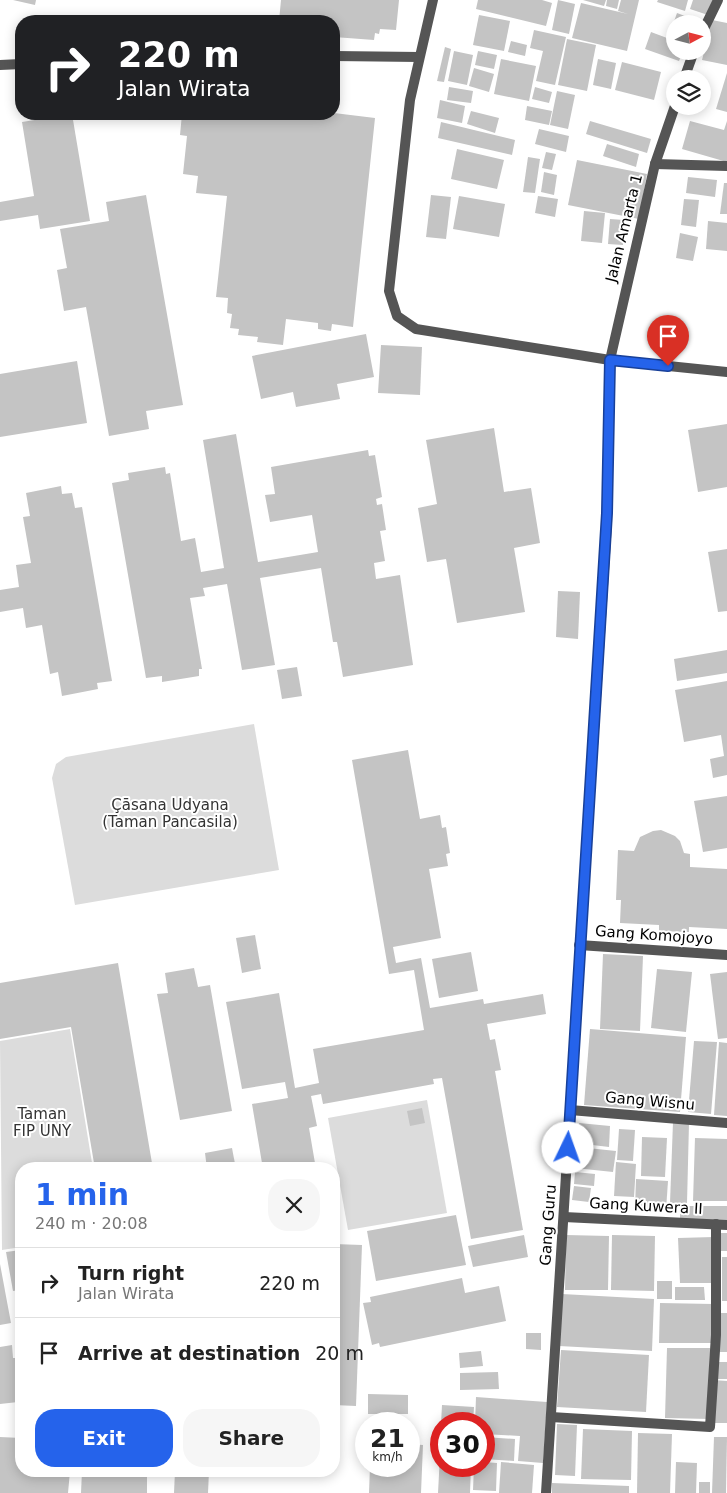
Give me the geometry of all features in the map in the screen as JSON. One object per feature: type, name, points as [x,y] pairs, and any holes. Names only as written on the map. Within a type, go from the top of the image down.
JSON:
[{"type":"street","points":[[432,0],[410,100],[389,291],[397,316],[416,329],[610,360],[727,372]]},
{"type":"street","points":[[711,15],[718,0]]},
{"type":"street","points":[[340,56],[419,57]]},
{"type":"street","points":[[0,65],[15,64]]},
{"type":"street","name":"Jalan Amarta 1","points":[[610,360],[613,338],[655,164],[672,115]]},
{"type":"street","points":[[655,164],[727,166]]},
{"type":"street","name":"Gang Guru","points":[[546,1493],[608,503],[610,360]]},
{"type":"street","name":"Gang Komojoyo","points":[[579,945],[727,956]]},
{"type":"street","name":"Gang Wisnu","points":[[570,1110],[727,1123]]},
{"type":"street","name":"Gang Kuwera II","points":[[564,1217],[727,1225]]},
{"type":"street","points":[[551,1417],[710,1427],[716,1310],[716,1224]]},
{"type":"street","points":[[716,1310],[727,1311]]},
{"type":"green space","name":"Çāsana Udyana (Taman Pancasila)","points":[[254,724],[279,870],[75,905],[52,778],[56,764],[66,757]]},
{"type":"green space","name":"Taman FIP UNY","points":[[70,1029],[92,1162],[15,1162],[15,1248],[2,1250],[0,1041]]},
{"type":"green space","points":[[427,1100],[447,1213],[348,1230],[340,1185],[340,1162],[336,1162],[328,1118]]},
{"type":"building","points":[[13,0],[36,0],[35,5]]},
{"type":"building","points":[[281,0],[399,0],[396,30],[380,29],[379,34],[375,33],[374,40],[340,37],[340,15],[280,15]]},
{"type":"building","points":[[478,0],[542,0],[552,3],[546,26],[476,9]]},
{"type":"building","points":[[558,0],[575,4],[569,34],[552,30]]},
{"type":"building","points":[[583,0],[606,0],[604,6]]},
{"type":"building","points":[[607,0],[619,0],[617,9],[606,6]]},
{"type":"building","points":[[621,0],[639,0],[627,51],[572,38],[581,3],[628,14],[618,11]]},
{"type":"building","points":[[658,0],[688,0],[685,11],[657,2]]},
{"type":"building","points":[[693,0],[713,0],[708,15],[690,9]]},
{"type":"building","points":[[479,15],[510,21],[504,51],[473,45]]},
{"type":"building","points":[[712,20],[727,23],[727,65],[702,60],[711,60]]},
{"type":"building","points":[[534,30],[566,37],[555,85],[536,81],[543,51],[530,48]]},
{"type":"building","points":[[651,32],[666,38],[666,56],[645,49]]},
{"type":"building","points":[[567,39],[596,45],[587,91],[558,85]]},
{"type":"building","points":[[511,41],[527,45],[525,56],[508,52]]},
{"type":"building","points":[[445,47],[451,49],[444,82],[437,81]]},
{"type":"building","points":[[454,51],[473,55],[467,85],[448,81]]},
{"type":"building","points":[[478,51],[497,55],[494,69],[475,65]]},
{"type":"building","points":[[501,59],[536,66],[529,101],[494,94]]},
{"type":"building","points":[[598,59],[616,63],[611,89],[593,85]]},
{"type":"building","points":[[622,62],[661,72],[654,100],[615,90]]},
{"type":"building","points":[[474,68],[494,74],[489,92],[469,86]]},
{"type":"building","points":[[727,73],[727,112],[716,109]]},
{"type":"building","points":[[449,87],[473,91],[471,103],[447,100]]},
{"type":"building","points":[[535,87],[552,92],[549,103],[532,99]]},
{"type":"building","points":[[557,91],[575,95],[568,129],[550,125]]},
{"type":"building","points":[[440,100],[465,106],[462,123],[437,118]]},
{"type":"building","points":[[527,106],[552,111],[549,125],[525,120]]},
{"type":"building","points":[[471,111],[499,118],[495,133],[467,124]]},
{"type":"building","points":[[340,114],[375,118],[353,327],[332,324],[331,331],[318,329],[318,323],[286,319],[283,345],[257,342],[258,337],[238,335],[239,329],[230,328],[232,314],[227,313],[228,298],[216,297],[227,196],[196,193],[198,176],[183,174],[187,136],[180,135],[181,120],[340,120]]},
{"type":"building","points":[[34,120],[73,120],[90,221],[40,229],[38,215],[0,221],[0,202],[34,196],[22,122]]},
{"type":"building","points":[[590,121],[651,139],[647,153],[586,134]]},
{"type":"building","points":[[690,121],[724,130],[727,121],[727,162],[682,149]]},
{"type":"building","points":[[441,122],[515,140],[512,155],[438,138]]},
{"type":"building","points":[[539,129],[569,136],[566,152],[535,144]]},
{"type":"building","points":[[607,144],[639,154],[636,167],[603,156]]},
{"type":"building","points":[[457,149],[504,160],[497,189],[451,179]]},
{"type":"building","points":[[546,152],[556,154],[552,170],[542,168]]},
{"type":"building","points":[[528,157],[540,159],[535,193],[523,192]]},
{"type":"building","points":[[577,160],[647,174],[639,219],[568,205]]},
{"type":"building","points":[[544,172],[557,175],[554,195],[541,192]]},
{"type":"building","points":[[688,177],[717,180],[715,197],[686,193]]},
{"type":"building","points":[[724,183],[727,183],[727,214],[720,214]]},
{"type":"building","points":[[146,195],[183,405],[146,411],[149,429],[109,436],[86,307],[64,311],[57,270],[67,268],[60,229],[109,221],[106,202]]},
{"type":"building","points":[[431,195],[451,197],[446,239],[426,237]]},
{"type":"building","points":[[459,196],[505,204],[499,237],[453,229]]},
{"type":"building","points":[[538,196],[558,199],[555,217],[535,213]]},
{"type":"building","points":[[684,199],[699,200],[696,227],[681,225]]},
{"type":"building","points":[[584,211],[605,213],[602,243],[581,241]]},
{"type":"building","points":[[610,219],[624,220],[623,245],[608,244]]},
{"type":"building","points":[[708,221],[727,223],[727,251],[706,249]]},
{"type":"building","points":[[680,233],[698,237],[693,261],[676,258]]},
{"type":"building","points":[[366,334],[374,377],[337,384],[340,399],[296,407],[293,392],[261,399],[252,356]]},
{"type":"building","points":[[381,345],[422,347],[420,395],[378,393]]},
{"type":"building","points":[[77,361],[87,423],[0,437],[0,374]]},
{"type":"building","points":[[727,424],[727,487],[698,492],[688,430]]},
{"type":"building","points":[[494,428],[504,492],[531,488],[540,543],[514,548],[525,612],[457,623],[446,559],[427,562],[418,508],[437,504],[426,440]]},
{"type":"building","points":[[236,434],[258,562],[318,552],[312,515],[270,522],[265,495],[275,494],[271,467],[368,450],[369,456],[375,455],[382,497],[376,499],[377,505],[382,504],[386,530],[380,531],[385,561],[374,563],[376,579],[400,575],[413,665],[343,677],[337,642],[333,642],[321,568],[260,578],[275,665],[242,670],[227,584],[203,588],[205,596],[190,598],[202,669],[199,669],[199,676],[162,682],[162,676],[146,678],[112,483],[129,480],[128,473],[165,467],[166,474],[170,473],[181,541],[195,538],[201,572],[224,568],[203,440]]},
{"type":"building","points":[[61,486],[62,494],[72,493],[75,508],[82,507],[112,681],[97,683],[98,689],[62,696],[58,672],[50,674],[42,625],[26,628],[23,608],[0,612],[0,590],[19,587],[16,565],[31,563],[23,517],[30,516],[26,493]]},
{"type":"building","points":[[727,549],[727,611],[718,612],[708,552]]},
{"type":"building","points":[[558,591],[580,592],[578,639],[556,637]]},
{"type":"building","points":[[727,650],[727,673],[677,681],[674,659]]},
{"type":"building","points":[[297,667],[302,696],[282,699],[277,670]]},
{"type":"building","points":[[727,681],[727,775],[713,778],[710,759],[724,756],[721,735],[684,742],[675,690]]},
{"type":"building","points":[[408,750],[420,819],[440,815],[442,828],[446,827],[450,853],[446,854],[448,866],[429,869],[441,938],[393,947],[396,963],[421,958],[430,1008],[483,999],[484,1004],[543,994],[546,1014],[487,1024],[490,1040],[495,1039],[501,1070],[495,1071],[523,1230],[471,1239],[442,1078],[433,1079],[434,1084],[323,1104],[321,1094],[311,1096],[317,1126],[309,1128],[315,1162],[262,1162],[252,1104],[288,1098],[285,1082],[242,1089],[226,1002],[279,993],[295,1088],[319,1083],[313,1049],[424,1030],[414,970],[389,974],[352,760]]},
{"type":"building","points":[[727,796],[727,848],[703,852],[694,801]]},
{"type":"building","points":[[661,830],[675,836],[680,841],[684,853],[690,854],[690,867],[727,869],[727,929],[689,927],[689,932],[659,931],[659,925],[620,923],[621,900],[616,900],[618,850],[634,851],[640,837],[653,831]]},
{"type":"building","points":[[255,935],[261,969],[242,973],[236,938]]},
{"type":"building","points":[[471,952],[478,991],[439,998],[432,959]]},
{"type":"building","points":[[603,954],[643,956],[640,1031],[600,1029]]},
{"type":"building","points":[[118,963],[152,1162],[94,1162],[71,1027],[0,1039],[0,983]]},
{"type":"building","points":[[194,968],[198,987],[210,985],[232,1111],[180,1120],[157,994],[168,993],[165,973]]},
{"type":"building","points":[[657,969],[692,972],[686,1032],[651,1028]]},
{"type":"building","points":[[727,972],[727,1038],[718,1039],[710,974]]},
{"type":"building","points":[[590,1029],[686,1037],[680,1112],[584,1105]]},
{"type":"building","points":[[694,1041],[717,1042],[711,1114],[688,1112]]},
{"type":"building","points":[[719,1042],[727,1043],[727,1116],[714,1115]]},
{"type":"building","points":[[422,1108],[425,1123],[410,1126],[407,1111]]},
{"type":"building","points":[[673,1122],[689,1123],[687,1203],[670,1203]]},
{"type":"building","points":[[579,1123],[610,1126],[609,1147],[576,1143]]},
{"type":"building","points":[[619,1129],[635,1130],[633,1161],[617,1160]]},
{"type":"building","points":[[642,1137],[667,1138],[665,1177],[641,1176]]},
{"type":"building","points":[[695,1138],[727,1139],[727,1201],[693,1201]]},
{"type":"building","points":[[578,1147],[616,1151],[613,1172],[575,1168]]},
{"type":"building","points":[[232,1148],[235,1162],[206,1162],[205,1153]]},
{"type":"building","points":[[616,1162],[636,1164],[634,1197],[614,1196]]},
{"type":"building","points":[[575,1172],[595,1174],[594,1186],[574,1184]]},
{"type":"building","points":[[636,1179],[668,1181],[666,1210],[635,1208]]},
{"type":"building","points":[[574,1186],[591,1188],[589,1202],[572,1200]]},
{"type":"building","points":[[680,1206],[727,1206],[727,1223],[680,1222]]},
{"type":"building","points":[[456,1215],[466,1265],[376,1281],[367,1231]]},
{"type":"building","points":[[721,1233],[727,1233],[727,1251],[721,1251]]},
{"type":"building","points":[[524,1235],[528,1257],[473,1267],[468,1246]]},
{"type":"building","points":[[566,1235],[609,1236],[608,1290],[565,1290]]},
{"type":"building","points":[[612,1235],[655,1236],[654,1291],[611,1290]]},
{"type":"building","points":[[714,1237],[715,1283],[680,1283],[678,1238]]},
{"type":"building","points":[[340,1244],[362,1245],[356,1406],[340,1405]]},
{"type":"building","points":[[15,1251],[15,1291],[13,1291],[6,1252]]},
{"type":"building","points":[[722,1257],[727,1257],[727,1301],[722,1301]]},
{"type":"building","points":[[0,1264],[11,1323],[0,1325]]},
{"type":"building","points":[[462,1278],[465,1293],[499,1286],[506,1321],[380,1347],[379,1343],[372,1345],[363,1303],[371,1302],[370,1297]]},
{"type":"building","points":[[657,1281],[672,1281],[672,1299],[657,1299]]},
{"type":"building","points":[[675,1287],[704,1287],[705,1300],[675,1300]]},
{"type":"building","points":[[562,1294],[654,1299],[652,1351],[559,1346]]},
{"type":"building","points":[[660,1303],[713,1304],[712,1343],[659,1343]]},
{"type":"building","points":[[719,1313],[727,1313],[727,1352],[718,1352]]},
{"type":"building","points":[[526,1333],[541,1333],[541,1350],[526,1349]]},
{"type":"building","points":[[12,1345],[13,1358],[15,1358],[15,1402],[0,1404],[0,1347]]},
{"type":"building","points":[[667,1348],[710,1348],[709,1419],[665,1418]]},
{"type":"building","points":[[561,1350],[649,1355],[646,1412],[557,1407]]},
{"type":"building","points":[[481,1351],[483,1366],[460,1368],[459,1353]]},
{"type":"building","points":[[717,1362],[727,1362],[727,1379],[716,1379]]},
{"type":"building","points":[[498,1372],[499,1389],[460,1390],[460,1373]]},
{"type":"building","points":[[713,1380],[727,1381],[727,1423],[712,1423]]},
{"type":"building","points":[[368,1394],[408,1395],[408,1412],[368,1412]]},
{"type":"building","points":[[476,1397],[547,1402],[543,1463],[518,1461],[520,1436],[495,1435],[495,1412],[475,1412]]},
{"type":"building","points":[[442,1405],[474,1407],[474,1412],[442,1412]]},
{"type":"building","points":[[557,1424],[577,1425],[575,1476],[555,1475]]},
{"type":"building","points":[[583,1429],[632,1431],[631,1480],[581,1479]]},
{"type":"building","points":[[638,1433],[672,1434],[670,1493],[637,1493]]},
{"type":"building","points":[[0,1437],[15,1438],[15,1477],[69,1477],[68,1493],[0,1493]]},
{"type":"building","points":[[714,1437],[727,1437],[726,1493],[712,1493]]},
{"type":"building","points":[[495,1438],[515,1439],[514,1461],[495,1460]]},
{"type":"building","points":[[420,1445],[423,1445],[421,1493],[369,1493],[370,1477],[420,1477]]},
{"type":"building","points":[[501,1462],[534,1465],[532,1493],[499,1493]]},
{"type":"building","points":[[676,1462],[697,1463],[696,1493],[675,1493]]},
{"type":"building","points":[[495,1463],[497,1463],[496,1491],[473,1490],[474,1477],[495,1477]]},
{"type":"building","points":[[82,1477],[147,1477],[147,1493],[81,1493]]},
{"type":"building","points":[[175,1477],[209,1477],[208,1493],[174,1493]]},
{"type":"building","points":[[439,1477],[471,1477],[470,1493],[438,1493]]},
{"type":"building","points":[[699,1482],[710,1482],[710,1493],[699,1493]]},
{"type":"building","points":[[552,1483],[629,1486],[629,1493],[552,1493]]},
{"type":"route","points":[[568,1148],[607,513],[610,360],[668,366]]}]
